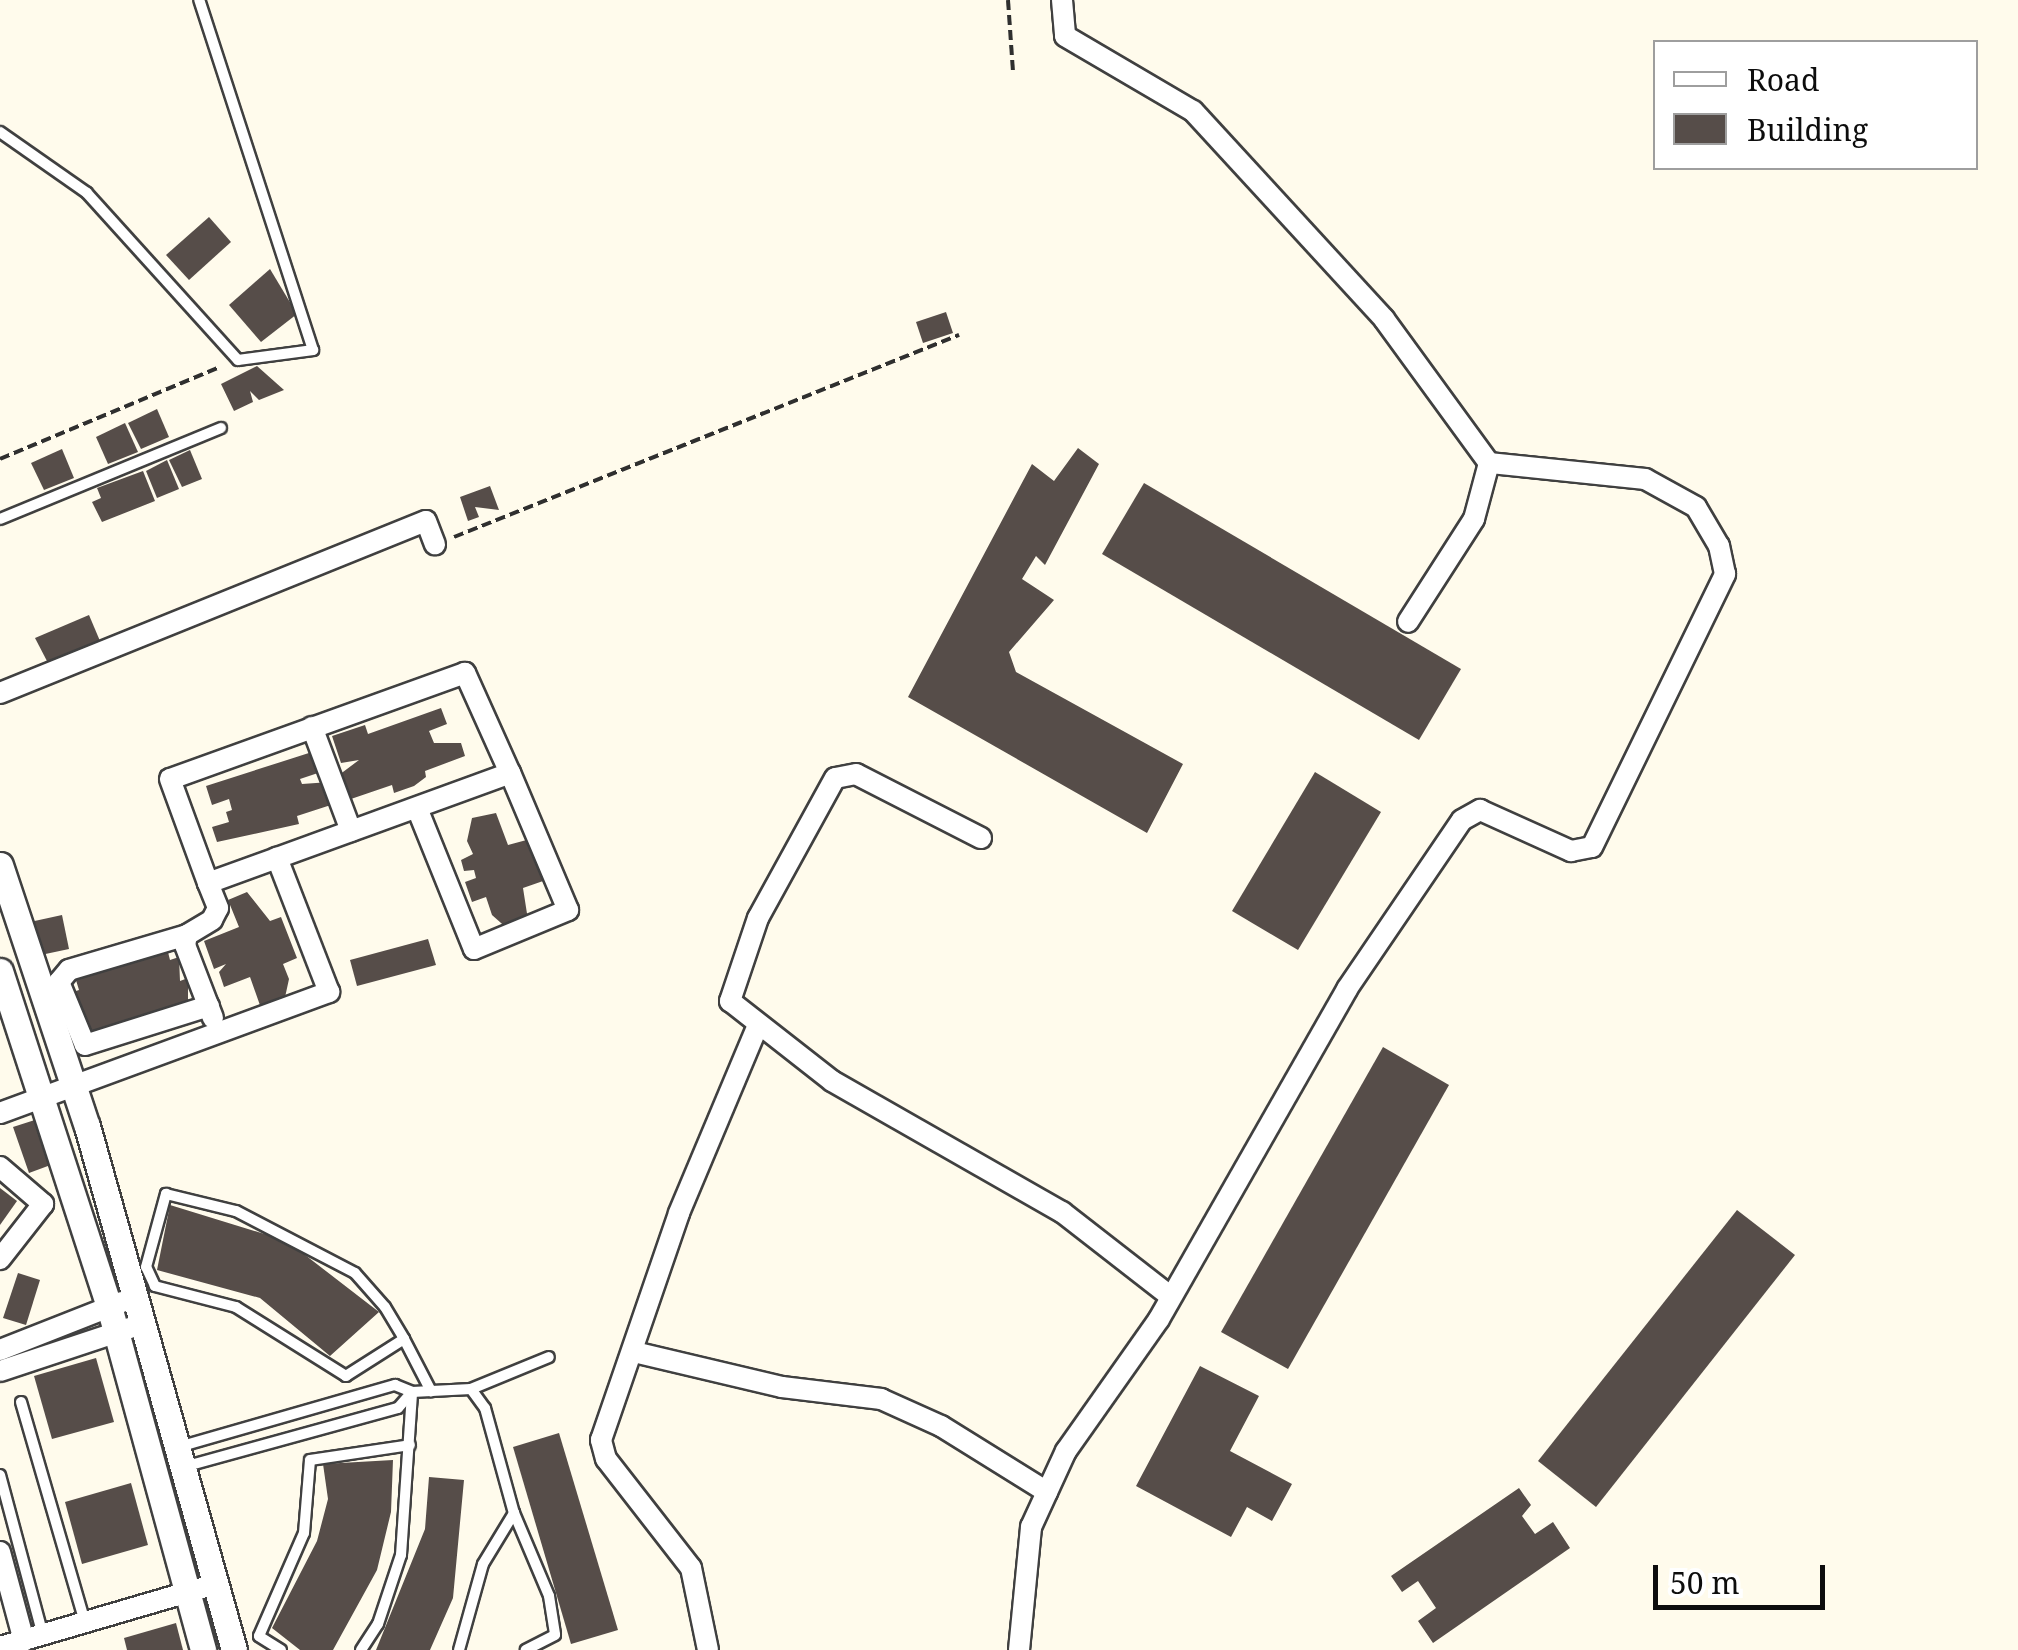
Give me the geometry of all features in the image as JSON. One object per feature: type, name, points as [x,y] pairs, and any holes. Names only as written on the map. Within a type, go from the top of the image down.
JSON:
[{"type":"street","points":[[1019,1650],[1031,1527],[1066,1451],[1172,1297],[1347,989],[1462,820],[1480,810],[1570,851],[1592,847],[1725,574],[1719,546],[1696,508],[1645,479],[1489,463],[1384,319],[1193,112],[1065,36],[1062,0]]},
{"type":"street","points":[[1408,622],[1474,518],[1489,463]]},
{"type":"street","points":[[0,693],[426,521],[436,544]]},
{"type":"street","points":[[208,1006],[85,1046],[59,982],[70,970],[188,934],[212,920],[218,908],[170,778],[465,673],[568,910],[474,949],[417,808]]},
{"type":"street","points":[[312,727],[351,832]]},
{"type":"street","points":[[208,883],[510,773]]},
{"type":"street","points":[[980,838],[856,774],[835,778],[758,918],[730,1002],[757,1028],[905,1126],[1062,1212],[1172,1297]]},
{"type":"street","points":[[0,1099],[23,1092],[39,1094],[71,1084],[329,992],[277,858]]},
{"type":"street","points":[[0,865],[146,1323],[234,1650]]},
{"type":"street","points":[[188,934],[184,946],[218,1032]]},
{"type":"street","points":[[0,971],[109,1306],[203,1650]]},
{"type":"street","points":[[708,1650],[691,1568],[606,1459],[602,1440],[678,1213],[757,1028]]},
{"type":"street","points":[[0,1113],[28,1105],[39,1094]]},
{"type":"street","points":[[0,1168],[42,1204],[0,1259]]},
{"type":"street","points":[[0,1350],[138,1298]]},
{"type":"street","points":[[0,1371],[146,1323]]},
{"type":"street","points":[[634,1352],[782,1388],[882,1399],[941,1426],[1047,1492]]},
{"type":"street","points":[[0,1552],[34,1638]]},
{"type":"street","points":[[0,1648],[215,1584]]},
{"type":"lane","points":[[0,132],[87,193],[238,360],[314,350],[199,0]]},
{"type":"lane","points":[[0,520],[220,428]]},
{"type":"lane","points":[[404,1339],[346,1376],[236,1307],[155,1286],[146,1267],[166,1194],[236,1211],[307,1242],[354,1273],[404,1339],[431,1391]]},
{"type":"lane","points":[[184,1456],[394,1385],[412,1392],[471,1389],[549,1357]]},
{"type":"lane","points":[[471,1389],[485,1408],[514,1512],[549,1596],[556,1632],[526,1650]]},
{"type":"lane","points":[[184,1456],[398,1408],[412,1392]]},
{"type":"lane","points":[[361,1650],[378,1624],[401,1555],[412,1392]]},
{"type":"lane","points":[[21,1402],[86,1624]]},
{"type":"lane","points":[[281,1650],[259,1636],[304,1534],[310,1460],[410,1445]]},
{"type":"lane","points":[[0,1475],[34,1638]]},
{"type":"lane","points":[[459,1650],[483,1564],[514,1512]]},
{"type":"path","points":[[1008,0],[1013,72]]},
{"type":"path","points":[[436,544],[959,334]]},
{"type":"path","points":[[0,459],[238,360]]},
{"type":"building","points":[[209,217],[231,242],[189,280],[166,255]]},
{"type":"building","points":[[270,269],[297,314],[261,342],[229,305]]},
{"type":"building","points":[[946,312],[953,333],[923,343],[916,322]]},
{"type":"building","points":[[257,366],[284,390],[259,400],[250,391],[253,402],[234,411],[221,384]]},
{"type":"building","points":[[157,409],[169,437],[141,449],[128,423]]},
{"type":"building","points":[[125,423],[138,452],[108,464],[96,437]]},
{"type":"building","points":[[1078,448],[1099,464],[1045,565],[1036,556],[1022,579],[1054,600],[1009,652],[1016,672],[1183,764],[1147,833],[908,697],[1032,464],[1054,481]]},
{"type":"building","points":[[62,449],[74,478],[44,490],[31,463]]},
{"type":"building","points":[[190,450],[202,479],[182,487],[169,460]]},
{"type":"building","points":[[167,460],[179,489],[157,498],[146,471]]},
{"type":"building","points":[[143,471],[155,501],[102,522],[92,502],[101,498],[97,488]]},
{"type":"building","points":[[1144,483],[1461,669],[1419,740],[1102,554]]},
{"type":"building","points":[[490,486],[499,510],[475,507],[479,517],[468,521],[460,497]]},
{"type":"building","points":[[89,615],[100,641],[48,663],[35,638]]},
{"type":"building","points":[[441,708],[447,724],[429,731],[434,743],[461,743],[465,756],[425,771],[426,777],[414,786],[394,793],[392,785],[348,800],[339,775],[359,760],[341,763],[332,736],[365,725],[368,734]]},
{"type":"building","points":[[312,752],[318,773],[300,779],[302,784],[330,782],[337,803],[297,816],[299,824],[217,842],[212,827],[229,822],[226,812],[232,810],[229,799],[212,805],[206,786]]},
{"type":"building","points":[[1315,772],[1381,812],[1298,950],[1232,911]]},
{"type":"building","points":[[496,813],[508,845],[534,838],[546,880],[523,888],[528,920],[510,931],[492,915],[486,897],[472,902],[465,882],[476,878],[474,870],[464,871],[461,860],[473,854],[467,841],[472,818]]},
{"type":"building","points":[[247,892],[270,921],[281,917],[297,958],[283,964],[289,979],[284,1002],[262,1011],[250,977],[224,987],[219,972],[226,964],[214,969],[204,941],[239,927],[228,900]]},
{"type":"building","points":[[62,915],[69,949],[36,956],[30,922]]},
{"type":"building","points":[[428,939],[436,965],[357,986],[350,960]]},
{"type":"building","points":[[167,948],[170,960],[179,957],[180,981],[188,978],[188,1009],[93,1039],[89,1029],[80,1032],[75,1016],[84,1013],[70,993],[79,990],[75,977]]},
{"type":"building","points":[[1383,1047],[1449,1085],[1288,1369],[1221,1332]]},
{"type":"building","points":[[41,1118],[56,1163],[29,1173],[13,1127]]},
{"type":"building","points":[[0,1188],[17,1201],[0,1225]]},
{"type":"building","points":[[170,1205],[287,1241],[379,1312],[330,1356],[260,1298],[157,1270]]},
{"type":"building","points":[[1737,1210],[1795,1255],[1596,1507],[1538,1461]]},
{"type":"building","points":[[18,1273],[40,1280],[26,1325],[3,1318]]},
{"type":"building","points":[[96,1358],[114,1422],[52,1439],[34,1376]]},
{"type":"building","points":[[1200,1366],[1259,1396],[1230,1451],[1292,1484],[1272,1521],[1247,1507],[1231,1537],[1136,1486]]},
{"type":"building","points":[[559,1433],[618,1630],[571,1644],[513,1447]]},
{"type":"building","points":[[393,1460],[391,1512],[377,1570],[333,1650],[300,1650],[272,1628],[317,1541],[328,1499],[323,1464]]},
{"type":"building","points":[[429,1477],[464,1480],[453,1598],[430,1650],[376,1650],[425,1529]]},
{"type":"building","points":[[131,1483],[148,1545],[82,1564],[65,1502]]},
{"type":"building","points":[[1519,1488],[1531,1505],[1522,1516],[1535,1534],[1553,1522],[1570,1548],[1433,1643],[1418,1621],[1436,1608],[1418,1581],[1402,1592],[1391,1576]]},
{"type":"building","points":[[176,1623],[183,1650],[127,1650],[124,1638]]}]
